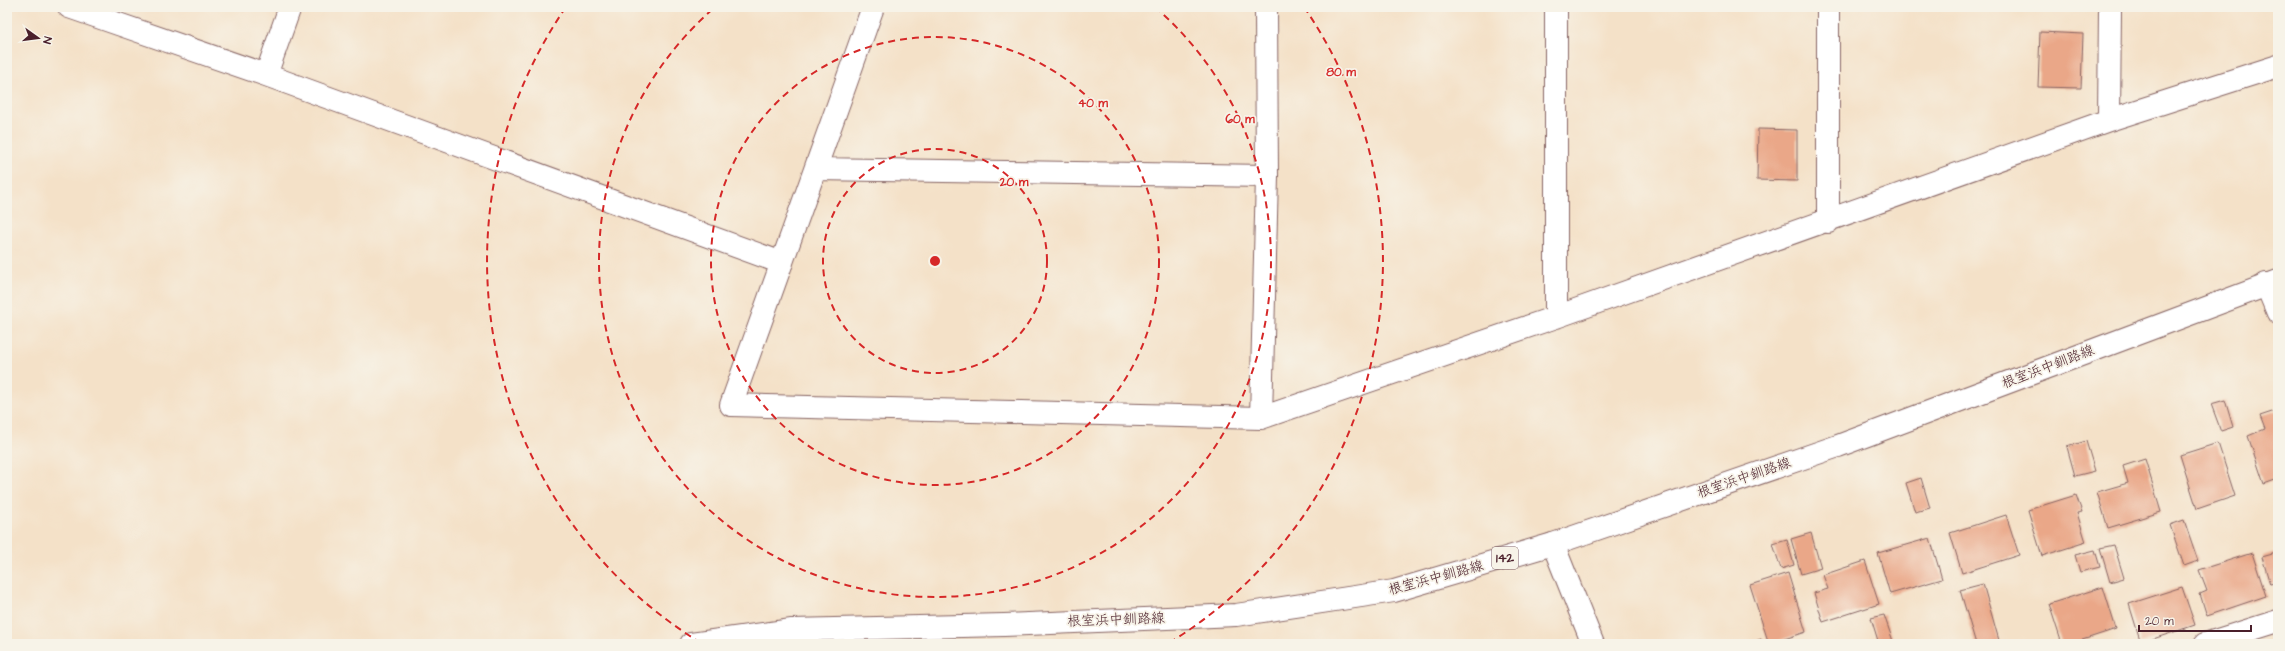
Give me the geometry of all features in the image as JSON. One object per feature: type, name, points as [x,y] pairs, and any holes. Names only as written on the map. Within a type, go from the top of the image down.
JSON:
[{"type":"street","points":[[69,7],[266,75],[782,263]]},
{"type":"street","points":[[266,75],[290,7]]},
{"type":"street","points":[[873,7],[730,406],[1261,418],[1828,222],[2109,120],[2278,66]]},
{"type":"street","points":[[1261,418],[1267,176],[1266,7]]},
{"type":"street","points":[[1556,7],[1556,317]]},
{"type":"street","points":[[1828,7],[1828,222]]},
{"type":"street","points":[[2109,120],[2110,7]]},
{"type":"street","points":[[816,169],[1267,176]]},
{"type":"street","points":[[2272,283],[2278,313]]},
{"type":"street","name":"根室浜中釧路線","points":[[691,644],[792,630],[1004,625],[1236,615],[1394,591],[1553,544],[1838,446],[2272,283]]},
{"type":"street","points":[[1553,544],[1592,644]]},
{"type":"street","points":[[2205,644],[2278,621]]},
{"type":"building","points":[[2040,32],[2083,34],[2081,88],[2038,87]]},
{"type":"building","points":[[1758,129],[1797,130],[1797,181],[1757,180]]},
{"type":"building","points":[[2225,400],[2233,427],[2221,431],[2211,404]]},
{"type":"building","points":[[2278,410],[2278,479],[2264,484],[2248,436],[2265,429],[2260,416]]},
{"type":"building","points":[[2086,441],[2095,471],[2075,476],[2067,447]]},
{"type":"building","points":[[2218,443],[2235,496],[2197,509],[2180,455]]},
{"type":"building","points":[[2145,459],[2161,512],[2108,528],[2097,492],[2128,483],[2123,466]]},
{"type":"building","points":[[1921,478],[1930,508],[1915,512],[1906,483]]},
{"type":"building","points":[[2076,495],[2082,512],[2077,513],[2086,542],[2042,556],[2028,510]]},
{"type":"building","points":[[2006,515],[2019,555],[1962,573],[1950,533]]},
{"type":"building","points":[[2184,520],[2198,561],[2184,566],[2170,525]]},
{"type":"building","points":[[1811,533],[1821,568],[1801,574],[1791,539]]},
{"type":"building","points":[[1930,538],[1942,579],[1890,594],[1878,553]]},
{"type":"building","points":[[1787,540],[1794,565],[1781,569],[1773,544]]},
{"type":"building","points":[[2114,545],[2124,578],[2110,582],[2100,548]]},
{"type":"building","points":[[2095,550],[2100,567],[2080,572],[2075,555]]},
{"type":"building","points":[[2252,553],[2266,596],[2207,616],[2200,594],[2207,591],[2199,570]]},
{"type":"building","points":[[2276,553],[2278,582],[2270,584],[2262,557]]},
{"type":"building","points":[[1865,561],[1879,604],[1823,622],[1814,593],[1828,589],[1823,575]]},
{"type":"building","points":[[1788,573],[1806,632],[1769,644],[1750,585]]},
{"type":"building","points":[[1983,584],[2000,644],[1976,644],[1960,590]]},
{"type":"building","points":[[2103,587],[2116,629],[2070,644],[2062,644],[2049,604]]},
{"type":"building","points":[[2182,587],[2195,625],[2141,643],[2129,604]]},
{"type":"building","points":[[1884,615],[1894,644],[1879,644],[1871,618]]},
{"type":"building","points":[[1761,639],[1763,644],[1747,644]]}]
